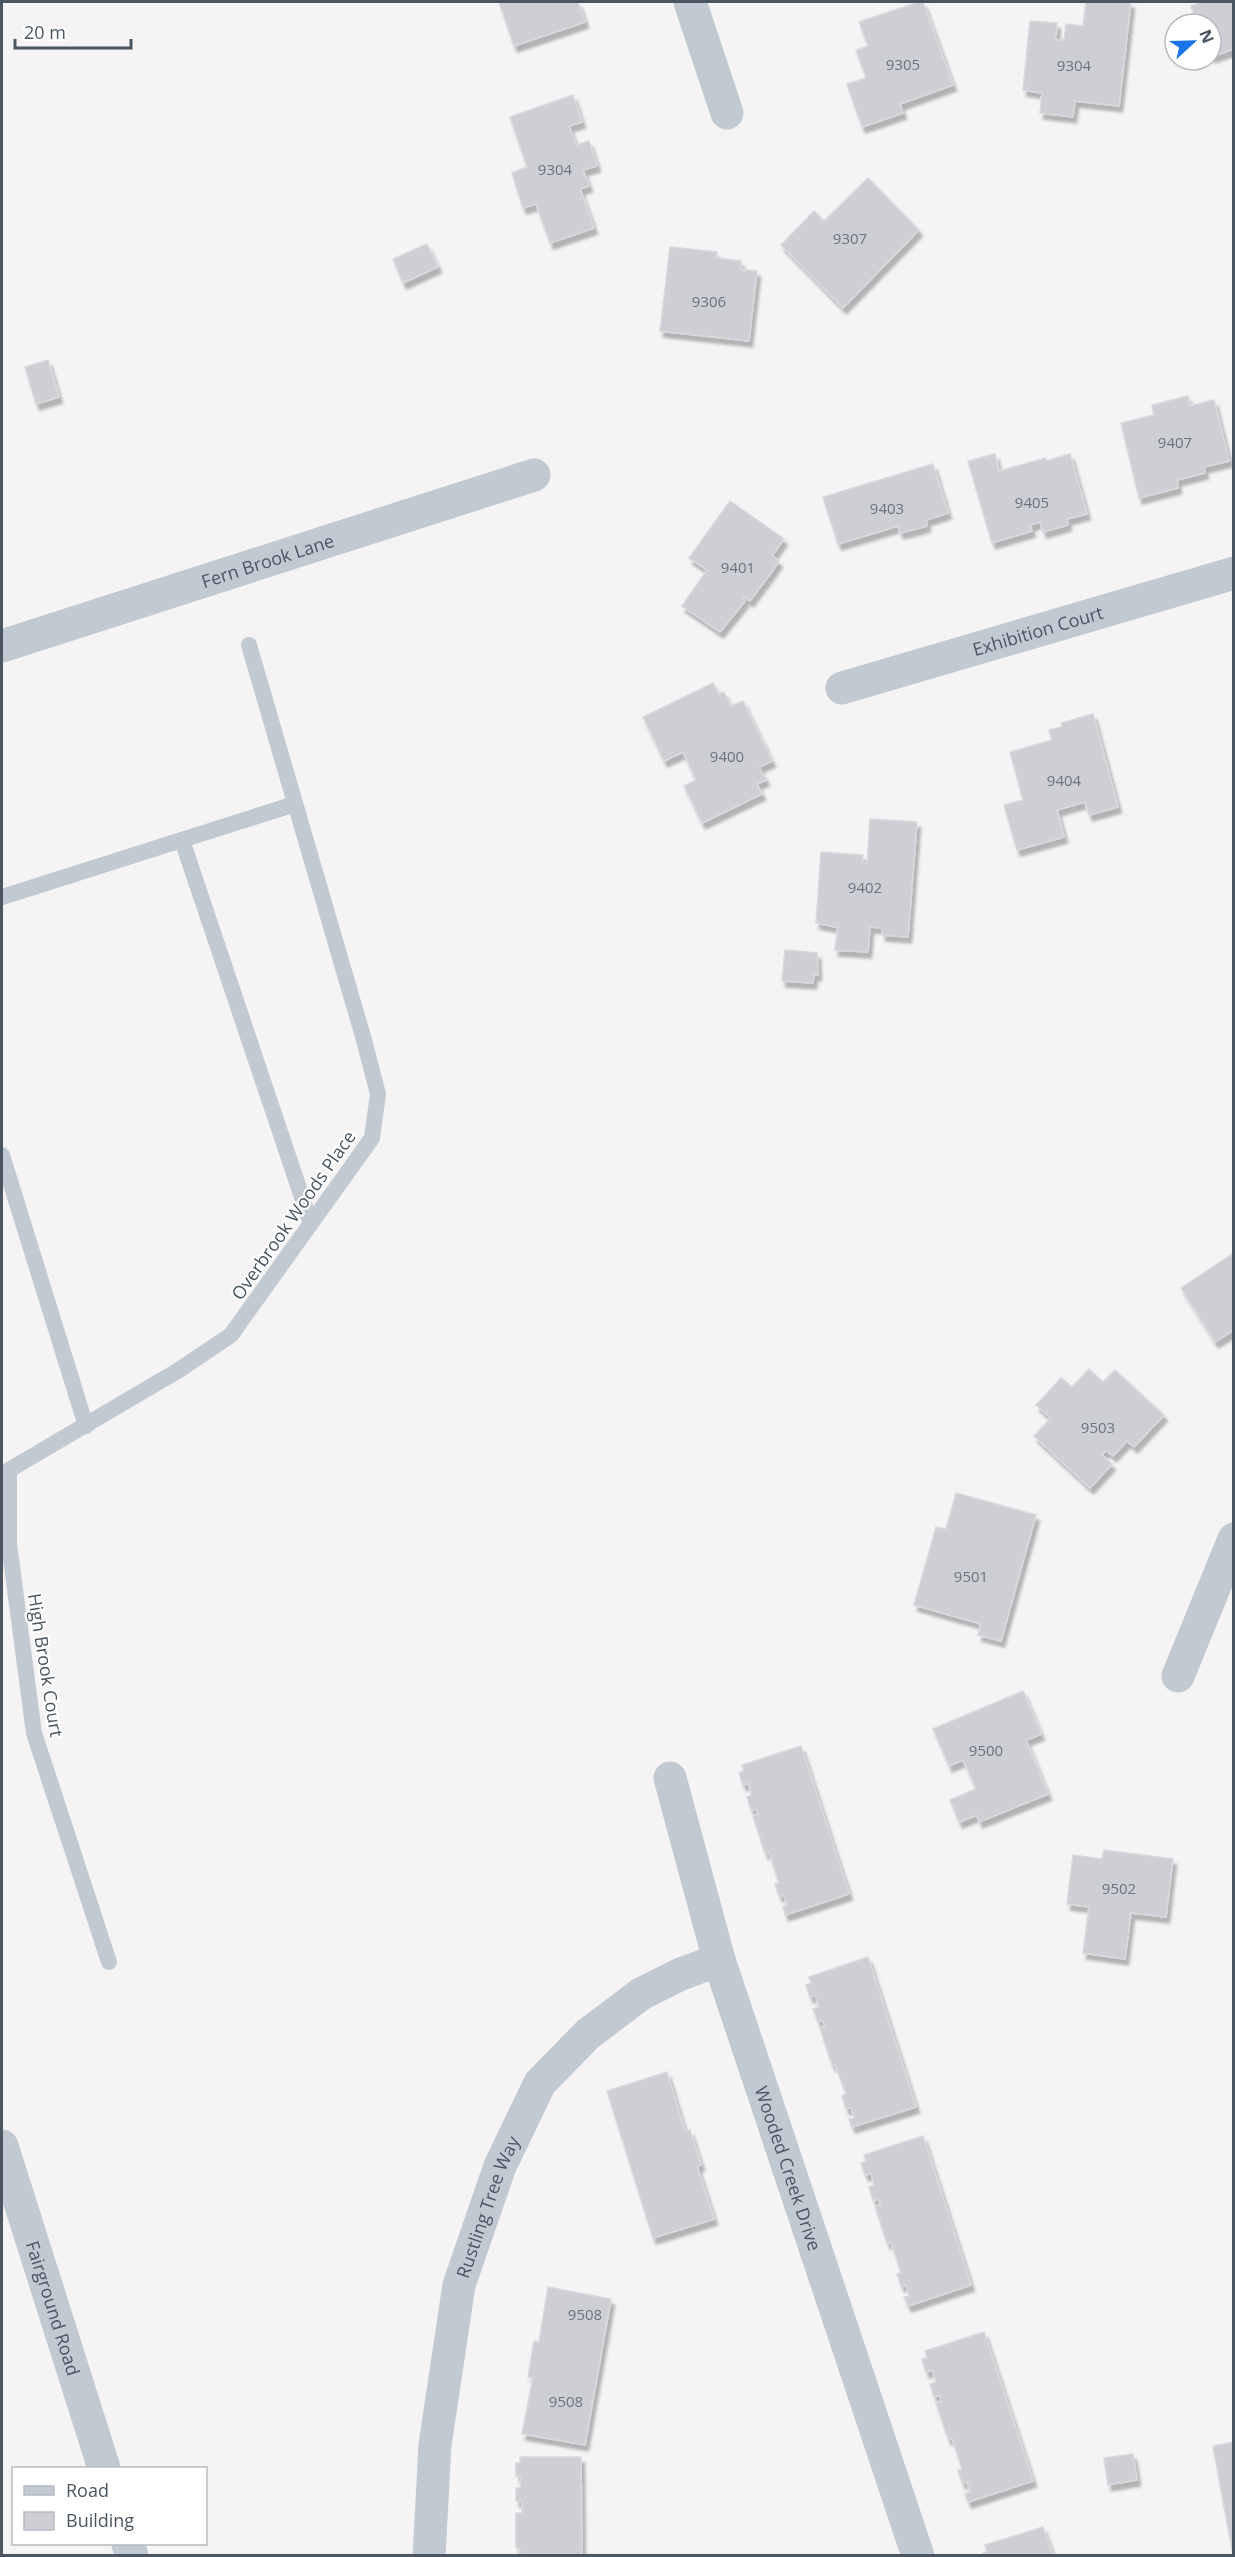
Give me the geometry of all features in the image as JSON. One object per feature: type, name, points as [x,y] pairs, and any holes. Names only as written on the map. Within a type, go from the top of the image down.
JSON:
[{"type":"street","points":[[690,2],[728,113]]},
{"type":"street","name":"Fern Brook Lane","points":[[2,646],[534,475]]},
{"type":"street","name":"Exhibition Court","points":[[842,688],[1233,573]]},
{"type":"street","points":[[1178,1676],[1233,1539]]},
{"type":"street","name":"Wooded Creek Drive","points":[[670,1778],[719,1960],[918,2556]]},
{"type":"street","name":"Rustling Tree Way","points":[[429,2556],[435,2445],[459,2285],[500,2166],[535,2093],[540,2083],[588,2034],[641,1994],[681,1974],[719,1960]]},
{"type":"street","name":"Fairground Road","points":[[2,2146],[103,2467]]},
{"type":"lane","name":"Overbrook Woods Place","points":[[5,1473],[179,1370],[231,1335],[372,1138],[378,1094],[249,645]]},
{"type":"lane","points":[[2,897],[295,804]]},
{"type":"lane","points":[[182,840],[311,1224]]},
{"type":"lane","points":[[2,1155],[86,1426]]},
{"type":"lane","name":"High Brook Court","points":[[5,1473],[9,1544],[34,1733],[109,1962]]},
{"type":"building","points":[[499,2],[578,2],[585,22],[514,46]]},
{"type":"building","points":[[923,2],[953,85],[900,104],[903,113],[862,127],[847,84],[866,78],[856,50],[868,46],[859,22]]},
{"type":"building","points":[[1086,2],[1131,2],[1119,106],[1075,101],[1073,117],[1040,113],[1042,93],[1023,90],[1030,21],[1057,23],[1056,40],[1064,40],[1066,24],[1083,26]]},
{"type":"building","points":[[1203,2],[1234,2],[1234,49],[1223,53],[1223,12],[1193,12],[1191,6]]},
{"type":"building","points":[[573,95],[582,122],[569,126],[576,145],[589,141],[597,166],[583,170],[589,186],[580,189],[594,228],[550,243],[536,204],[523,208],[512,173],[527,167],[510,117]]},
{"type":"building","points":[[868,178],[919,230],[843,308],[781,245],[814,211],[824,221]]},
{"type":"building","points":[[427,244],[438,267],[403,283],[393,259]]},
{"type":"building","points":[[670,247],[717,252],[716,258],[741,261],[740,269],[757,271],[749,341],[660,331]]},
{"type":"building","points":[[48,360],[59,397],[36,404],[25,367]]},
{"type":"building","points":[[1188,396],[1190,406],[1214,400],[1229,461],[1204,467],[1205,473],[1177,480],[1178,488],[1139,498],[1121,423],[1154,415],[1152,405]]},
{"type":"building","points":[[995,454],[999,471],[1070,454],[1087,514],[1067,519],[1068,525],[1043,532],[1040,522],[1030,525],[1032,531],[992,543],[968,461]]},
{"type":"building","points":[[933,464],[948,513],[926,520],[927,526],[900,533],[898,526],[838,544],[823,497]]},
{"type":"building","points":[[730,501],[784,539],[772,556],[779,561],[773,570],[750,601],[744,597],[745,601],[720,632],[682,606],[707,570],[689,558]]},
{"type":"building","points":[[713,683],[719,694],[724,692],[731,706],[743,701],[772,761],[759,767],[766,780],[757,784],[762,794],[702,823],[684,786],[696,780],[683,752],[664,761],[643,717]]},
{"type":"building","points":[[1093,714],[1118,807],[1089,815],[1085,802],[1057,810],[1064,837],[1017,850],[1004,805],[1023,800],[1010,752],[1052,740],[1049,730],[1062,727],[1061,723]]},
{"type":"building","points":[[870,819],[917,822],[908,937],[882,935],[882,928],[870,927],[868,952],[835,950],[838,923],[835,923],[835,927],[816,923],[821,852],[863,855],[862,863],[867,863]]},
{"type":"building","points":[[785,950],[817,953],[818,975],[814,974],[813,983],[782,981]]},
{"type":"building","points":[[1234,1253],[1234,1330],[1215,1342],[1181,1288]]},
{"type":"building","points":[[1089,1369],[1103,1382],[1115,1370],[1164,1415],[1134,1447],[1127,1441],[1113,1456],[1106,1450],[1102,1455],[1112,1464],[1090,1488],[1034,1436],[1051,1418],[1036,1405],[1061,1378],[1072,1387]]},
{"type":"building","points":[[956,1493],[1036,1515],[1001,1641],[978,1635],[981,1624],[914,1605],[936,1527],[946,1529]]},
{"type":"building","points":[[1023,1691],[1041,1734],[1026,1740],[1048,1794],[979,1822],[977,1815],[959,1822],[950,1800],[976,1789],[963,1760],[949,1766],[933,1729]]},
{"type":"building","points":[[801,1746],[849,1894],[785,1915],[783,1907],[787,1905],[784,1895],[779,1896],[775,1884],[779,1883],[769,1852],[765,1853],[753,1816],[758,1814],[756,1809],[751,1810],[747,1797],[752,1795],[748,1783],[743,1785],[739,1773],[744,1771],[742,1765]]},
{"type":"building","points":[[1104,1850],[1173,1859],[1166,1917],[1131,1913],[1125,1959],[1083,1953],[1089,1907],[1067,1904],[1073,1855],[1102,1859]]},
{"type":"building","points":[[868,1957],[916,2107],[852,2127],[849,2119],[854,2118],[851,2107],[846,2109],[842,2096],[846,2094],[835,2064],[832,2065],[820,2028],[825,2027],[823,2020],[818,2022],[813,2009],[819,2007],[815,1995],[810,1997],[806,1985],[811,1983],[809,1977]]},
{"type":"building","points":[[667,2072],[685,2132],[690,2130],[701,2165],[697,2166],[714,2219],[653,2238],[607,2091]]},
{"type":"building","points":[[923,2136],[971,2285],[908,2306],[904,2297],[909,2296],[906,2285],[901,2286],[897,2274],[901,2273],[891,2242],[887,2243],[875,2206],[881,2205],[878,2199],[873,2200],[869,2187],[874,2185],[871,2173],[865,2175],[861,2163],[866,2161],[864,2155]]},
{"type":"building","points":[[548,2287],[611,2299],[585,2445],[522,2434],[533,2378],[528,2377],[534,2341],[539,2342]]},
{"type":"building","points":[[984,2332],[1033,2481],[968,2502],[965,2494],[970,2492],[967,2482],[962,2483],[958,2470],[962,2469],[952,2438],[948,2439],[936,2403],[941,2401],[940,2395],[934,2397],[930,2384],[936,2382],[932,2370],[926,2372],[922,2359],[927,2358],[925,2351]]},
{"type":"building","points":[[1234,2442],[1234,2550],[1232,2550],[1213,2446]]},
{"type":"building","points":[[1133,2454],[1137,2480],[1108,2485],[1104,2458]]},
{"type":"building","points":[[520,2457],[581,2457],[582,2556],[520,2556],[520,2548],[516,2548],[516,2513],[522,2513],[522,2501],[516,2501],[516,2488],[520,2488],[521,2476],[516,2476],[516,2463],[520,2463]]},
{"type":"building","points":[[1043,2527],[1053,2556],[983,2556],[983,2553],[987,2552],[985,2545]]}]
